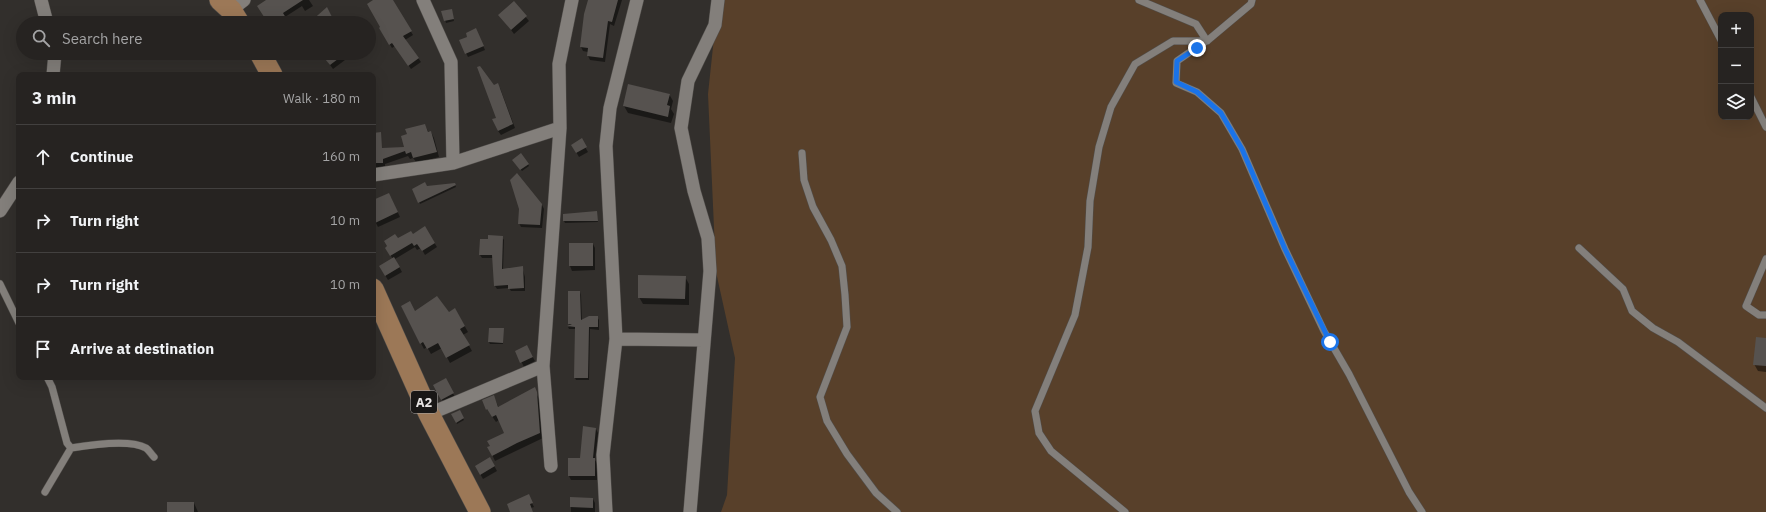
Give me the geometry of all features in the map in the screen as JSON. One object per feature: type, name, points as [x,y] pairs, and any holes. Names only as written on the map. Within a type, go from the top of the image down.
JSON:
[{"type":"main road","points":[[264,60],[270,72]]},
{"type":"main road","name":"A2","points":[[376,296],[429,414],[480,512]]},
{"type":"street","points":[[41,0],[45,16]]},
{"type":"street","points":[[423,0],[451,62],[453,163]]},
{"type":"street","points":[[552,466],[543,366],[560,128],[559,64],[572,0]]},
{"type":"street","points":[[606,512],[603,455],[616,338],[606,146],[610,108],[638,0]]},
{"type":"street","points":[[690,512],[694,485],[710,271],[708,238],[694,191],[681,128],[688,81],[715,25],[718,0]]},
{"type":"street","points":[[53,72],[54,60]]},
{"type":"street","points":[[376,175],[453,163],[560,128]]},
{"type":"street","points":[[0,211],[16,187]]},
{"type":"street","points":[[616,338],[704,340]]},
{"type":"street","points":[[429,414],[543,366]]},
{"type":"lane","points":[[1139,0],[1196,24],[1206,41]]},
{"type":"lane","points":[[1252,0],[1250,4],[1206,41],[1177,61],[1176,82],[1197,92],[1221,113],[1242,149],[1285,249],[1324,331],[1359,394],[1408,492],[1422,512]]},
{"type":"lane","points":[[1700,0],[1718,34]]},
{"type":"lane","points":[[1125,512],[1050,451],[1039,433],[1035,411],[1075,315],[1088,247],[1090,201],[1099,147],[1111,107],[1135,64],[1173,41],[1206,41]]},
{"type":"lane","points":[[1754,103],[1766,127]]},
{"type":"lane","points":[[802,153],[804,180],[813,207],[831,240],[842,266],[845,295],[847,327],[820,397],[827,421],[847,454],[876,493],[897,512]]},
{"type":"lane","points":[[1579,248],[1623,289],[1632,311],[1653,328],[1678,342],[1766,408]]},
{"type":"lane","points":[[1766,259],[1746,306],[1758,315],[1766,315]]},
{"type":"lane","points":[[0,284],[16,317]]},
{"type":"lane","points":[[48,380],[52,387],[67,443],[71,448]]},
{"type":"lane","points":[[45,492],[71,448],[97,443],[138,445],[147,448],[154,458]]},
{"type":"shaded area","points":[[718,0],[1766,0],[1766,512],[721,512],[727,495],[735,358],[716,272],[708,94]]},
{"type":"building","points":[[266,0],[303,0],[283,13],[285,16],[263,16],[257,6]]},
{"type":"building","points":[[373,0],[393,0],[412,31],[403,36],[419,58],[408,66],[392,43],[389,45],[379,28],[380,27],[376,20],[376,16],[374,16],[367,4]]},
{"type":"building","points":[[588,0],[618,0],[612,22],[608,21],[603,58],[587,56],[588,48],[580,47],[584,14]]},
{"type":"building","points":[[514,1],[527,16],[511,30],[498,15]]},
{"type":"building","points":[[327,7],[332,16],[317,16]]},
{"type":"building","points":[[452,9],[454,19],[444,21],[441,11]]},
{"type":"building","points":[[476,28],[484,46],[465,54],[459,40],[467,37],[466,33]]},
{"type":"building","points":[[326,60],[337,60],[330,65]]},
{"type":"building","points":[[480,66],[494,85],[498,83],[513,124],[498,131],[492,119],[496,118],[477,67]]},
{"type":"building","points":[[628,84],[670,94],[667,105],[670,106],[668,117],[623,106]]},
{"type":"building","points":[[425,124],[428,132],[431,131],[437,152],[413,158],[411,152],[406,154],[405,151],[383,159],[383,163],[376,163],[376,133],[381,132],[382,148],[404,147],[401,136],[407,134],[405,129]]},
{"type":"building","points":[[582,138],[587,147],[576,153],[571,145]]},
{"type":"building","points":[[521,153],[529,164],[520,170],[512,160]]},
{"type":"building","points":[[517,173],[542,204],[540,225],[518,224],[519,209],[510,180]]},
{"type":"building","points":[[425,182],[427,186],[455,183],[456,185],[418,203],[412,189]]},
{"type":"building","points":[[389,193],[398,212],[376,223],[376,199]]},
{"type":"building","points":[[597,211],[598,221],[563,221],[563,214]]},
{"type":"building","points":[[425,226],[435,243],[422,251],[417,244],[414,246],[412,243],[390,256],[385,248],[387,246],[384,241],[395,234],[398,238],[411,231],[413,234]]},
{"type":"building","points":[[488,235],[503,236],[502,269],[523,266],[524,288],[508,289],[508,285],[494,286],[492,255],[479,255],[480,239],[488,239]]},
{"type":"building","points":[[569,243],[593,243],[593,266],[569,266]]},
{"type":"building","points":[[394,257],[400,267],[385,276],[379,266]]},
{"type":"building","points":[[638,275],[686,276],[685,299],[638,298]]},
{"type":"building","points":[[568,291],[580,291],[581,320],[589,316],[598,316],[598,327],[589,327],[588,378],[574,378],[575,327],[567,326],[572,324],[568,324]]},
{"type":"building","points":[[437,296],[449,312],[455,308],[465,326],[460,329],[470,345],[446,358],[438,343],[427,349],[423,342],[420,344],[401,306],[410,301],[415,311]]},
{"type":"building","points":[[489,328],[504,328],[503,343],[488,342]]},
{"type":"building","points":[[1756,337],[1766,338],[1766,366],[1753,365]]},
{"type":"building","points":[[527,345],[533,357],[520,363],[515,351]]},
{"type":"building","points":[[446,378],[454,393],[441,400],[433,385]]},
{"type":"building","points":[[535,387],[537,392],[540,433],[492,456],[487,447],[490,446],[487,441],[504,433],[496,415],[492,417],[487,409],[486,410],[482,400],[494,395],[498,407]]},
{"type":"building","points":[[460,410],[464,418],[456,423],[451,414]]},
{"type":"building","points":[[583,426],[596,428],[593,458],[595,458],[595,476],[568,476],[568,458],[580,458]]},
{"type":"building","points":[[490,457],[495,466],[480,475],[475,466]]},
{"type":"building","points":[[529,494],[533,503],[530,504],[533,512],[510,512],[507,504]]},
{"type":"building","points":[[570,497],[593,498],[593,508],[570,507]]},
{"type":"building","points":[[167,502],[194,502],[194,512],[167,512]]},
{"type":"route","points":[[1197,48],[1177,61],[1176,82],[1197,92],[1221,113],[1242,149],[1256,185],[1285,249],[1330,342]]}]
